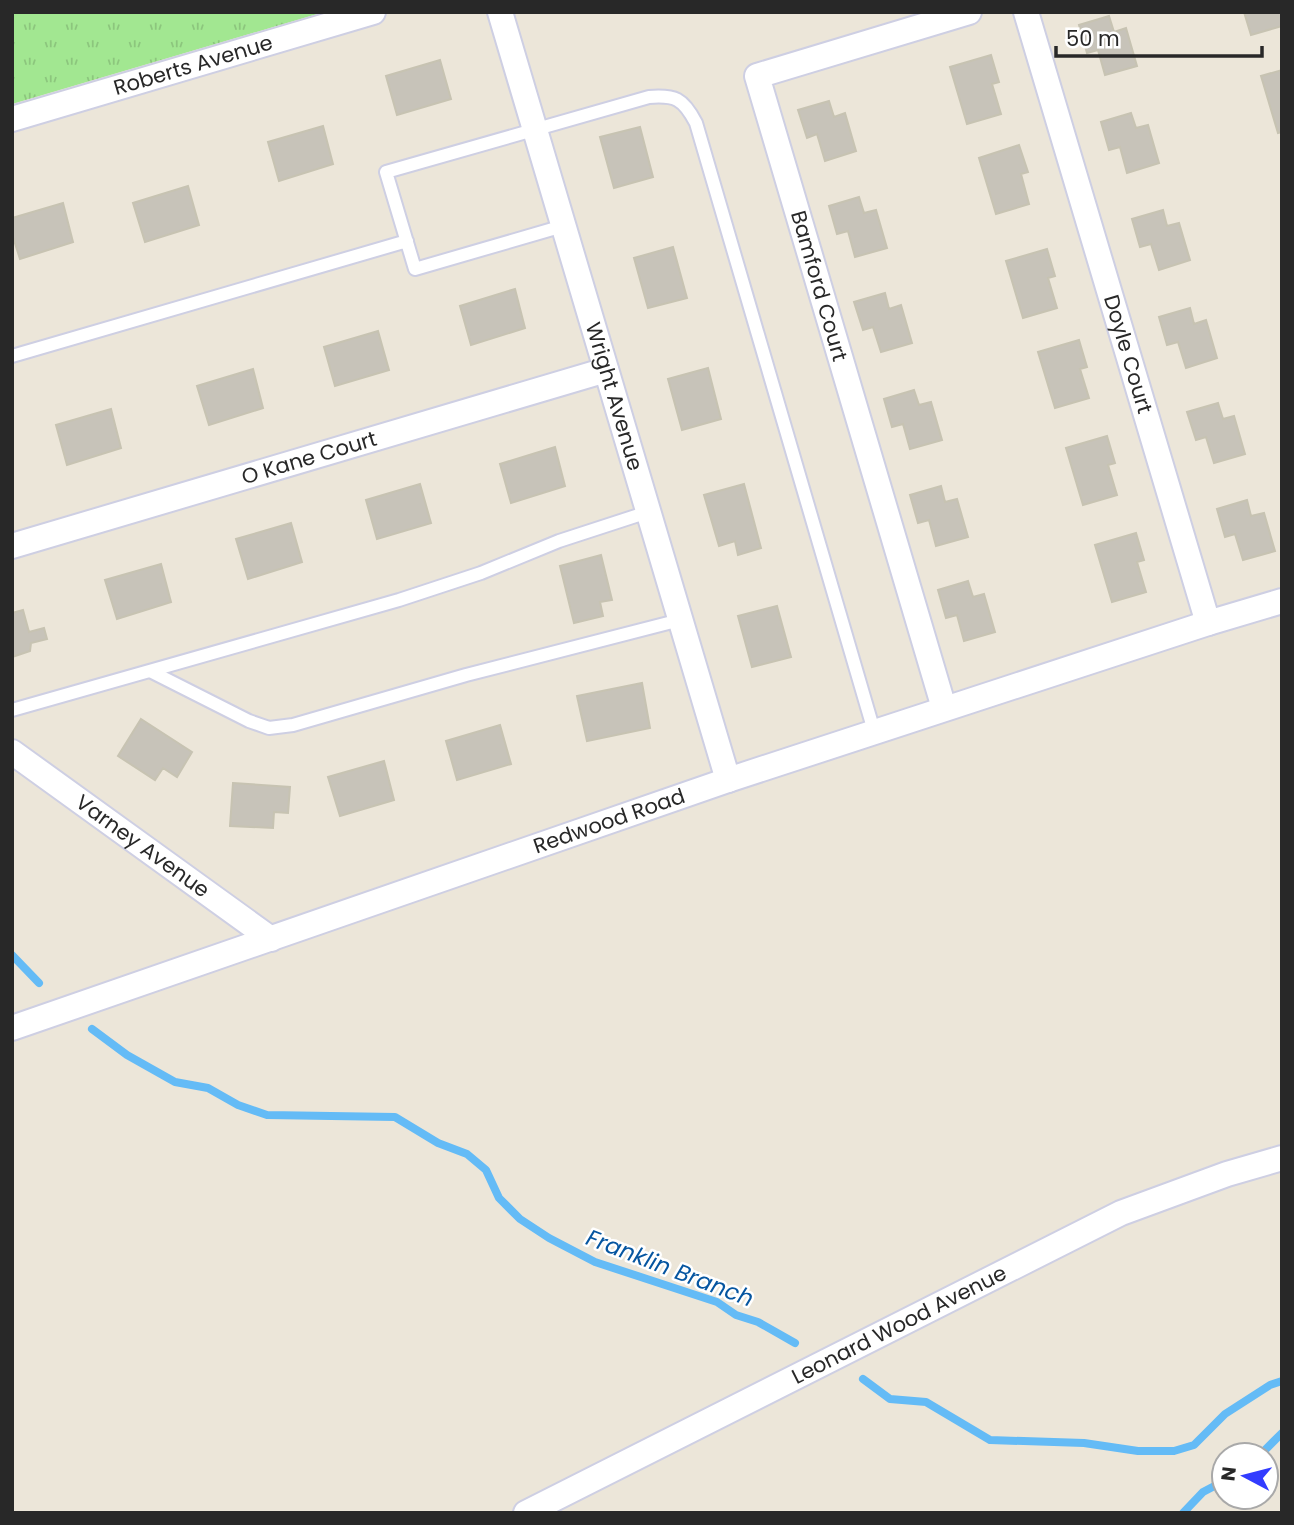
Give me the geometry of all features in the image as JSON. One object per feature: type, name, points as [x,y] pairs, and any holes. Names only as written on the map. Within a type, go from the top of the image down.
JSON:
[{"type":"street","name":"Roberts Avenue","points":[[12,119],[373,12]]},
{"type":"street","name":"Wright Avenue","points":[[500,12],[728,780]]},
{"type":"street","name":"Bamford Court","points":[[944,708],[757,76],[969,12]]},
{"type":"street","name":"Doyle Court","points":[[1026,12],[1208,623]]},
{"type":"street","name":"O Kane Court","points":[[12,546],[606,370]]},
{"type":"street","points":[[1208,623],[1282,601]]},
{"type":"street","name":"Redwood Road","points":[[12,1028],[728,780],[1208,623]]},
{"type":"street","name":"Varney Avenue","points":[[12,752],[271,939]]},
{"type":"street","name":"Leonard Wood Avenue","points":[[526,1513],[1121,1213],[1227,1174],[1282,1158]]},
{"type":"lane","points":[[563,226],[415,269],[386,172],[649,97],[670,96],[687,106],[699,136],[874,731]]},
{"type":"lane","points":[[12,356],[407,241]]},
{"type":"lane","points":[[12,710],[399,600],[481,573],[559,541],[648,512]]},
{"type":"lane","points":[[150,671],[249,721],[269,728],[293,725],[466,675],[680,620]]},
{"type":"green space","points":[[12,12],[324,12],[12,104]]},
{"type":"building","points":[[1244,12],[1281,12],[1282,26],[1251,35]]},
{"type":"building","points":[[1109,16],[1114,32],[1126,28],[1137,66],[1105,75],[1098,50],[1087,53],[1079,25]]},
{"type":"building","points":[[991,55],[999,82],[992,84],[1001,114],[967,124],[950,67]]},
{"type":"building","points":[[440,60],[451,99],[397,115],[386,76]]},
{"type":"building","points":[[1282,70],[1282,132],[1278,133],[1261,76]]},
{"type":"building","points":[[829,101],[834,117],[845,113],[856,151],[825,161],[817,134],[807,138],[798,110]]},
{"type":"building","points":[[1131,113],[1136,128],[1148,125],[1159,163],[1127,173],[1120,147],[1109,150],[1101,122]]},
{"type":"building","points":[[323,126],[333,164],[279,181],[268,142]]},
{"type":"building","points":[[640,127],[653,177],[614,188],[600,137]]},
{"type":"building","points":[[1019,145],[1028,172],[1021,174],[1029,204],[996,214],[979,158]]},
{"type":"building","points":[[188,186],[199,225],[145,242],[133,203]]},
{"type":"building","points":[[859,197],[864,213],[876,210],[887,248],[855,257],[848,231],[837,234],[829,206]]},
{"type":"building","points":[[63,203],[73,242],[20,259],[12,234],[12,218]]},
{"type":"building","points":[[1163,210],[1167,226],[1179,223],[1190,260],[1159,270],[1151,244],[1140,247],[1132,219]]},
{"type":"building","points":[[673,247],[687,298],[648,308],[634,258]]},
{"type":"building","points":[[1047,249],[1055,276],[1048,278],[1057,308],[1023,318],[1006,261]]},
{"type":"building","points":[[515,289],[525,328],[471,345],[460,306]]},
{"type":"building","points":[[885,293],[889,309],[901,305],[912,343],[881,352],[873,327],[863,330],[854,302]]},
{"type":"building","points":[[1190,308],[1194,324],[1206,320],[1217,358],[1186,368],[1178,342],[1167,345],[1159,317]]},
{"type":"building","points":[[378,331],[389,370],[335,386],[324,347]]},
{"type":"building","points":[[1079,340],[1087,367],[1080,369],[1089,398],[1055,408],[1038,352]]},
{"type":"building","points":[[708,368],[721,419],[682,430],[668,379]]},
{"type":"building","points":[[253,369],[263,408],[209,425],[197,386]]},
{"type":"building","points":[[914,390],[919,405],[931,402],[942,440],[910,449],[903,424],[892,427],[884,399]]},
{"type":"building","points":[[1218,403],[1223,419],[1234,416],[1245,454],[1214,463],[1206,437],[1196,440],[1187,412]]},
{"type":"building","points":[[111,409],[121,448],[67,465],[56,425]]},
{"type":"building","points":[[1107,436],[1115,463],[1108,465],[1117,495],[1083,505],[1066,448]]},
{"type":"building","points":[[555,447],[565,486],[511,503],[500,464]]},
{"type":"building","points":[[420,484],[431,523],[377,539],[366,500]]},
{"type":"building","points":[[744,484],[761,548],[738,555],[735,541],[719,546],[704,495]]},
{"type":"building","points":[[941,486],[945,502],[957,499],[968,537],[936,546],[929,520],[918,523],[910,495]]},
{"type":"building","points":[[1247,500],[1251,516],[1264,513],[1275,551],[1243,560],[1235,534],[1225,537],[1217,509]]},
{"type":"building","points":[[291,523],[302,562],[248,579],[236,539]]},
{"type":"building","points":[[1136,533],[1144,560],[1137,562],[1146,592],[1112,602],[1095,545]]},
{"type":"building","points":[[601,555],[612,600],[600,602],[603,616],[574,623],[560,566]]},
{"type":"building","points":[[161,564],[171,602],[117,619],[105,580]]},
{"type":"building","points":[[968,581],[973,597],[984,594],[995,632],[964,641],[957,615],[946,618],[938,590]]},
{"type":"building","points":[[777,606],[791,657],[752,667],[738,616]]},
{"type":"building","points":[[23,610],[29,632],[44,628],[47,639],[31,643],[30,651],[12,657],[12,613]]},
{"type":"building","points":[[642,683],[650,728],[587,741],[577,696]]},
{"type":"building","points":[[141,719],[192,752],[177,777],[163,768],[155,780],[118,756]]},
{"type":"building","points":[[500,725],[511,764],[457,780],[446,741]]},
{"type":"building","points":[[384,761],[394,800],[340,816],[328,777]]},
{"type":"building","points":[[233,783],[290,787],[288,813],[274,812],[273,828],[230,826]]},
{"type":"waterway","name":"Franklin Branch","points":[[12,955],[39,983]]},
{"type":"waterway","name":"Franklin Branch","points":[[92,1029],[127,1055],[175,1082],[208,1088],[238,1105],[267,1115],[395,1117],[438,1143],[467,1154],[486,1170],[499,1198],[520,1219],[549,1238],[595,1262],[717,1302],[736,1315],[758,1322],[795,1343]]},
{"type":"waterway","name":"Franklin Branch","points":[[863,1379],[890,1399],[926,1402],[990,1440],[1084,1443],[1138,1451],[1174,1451],[1194,1445],[1225,1414],[1270,1385],[1282,1381]]},
{"type":"waterway","points":[[1274,1441],[1282,1433]]},
{"type":"waterway","points":[[1183,1513],[1210,1488]]}]
